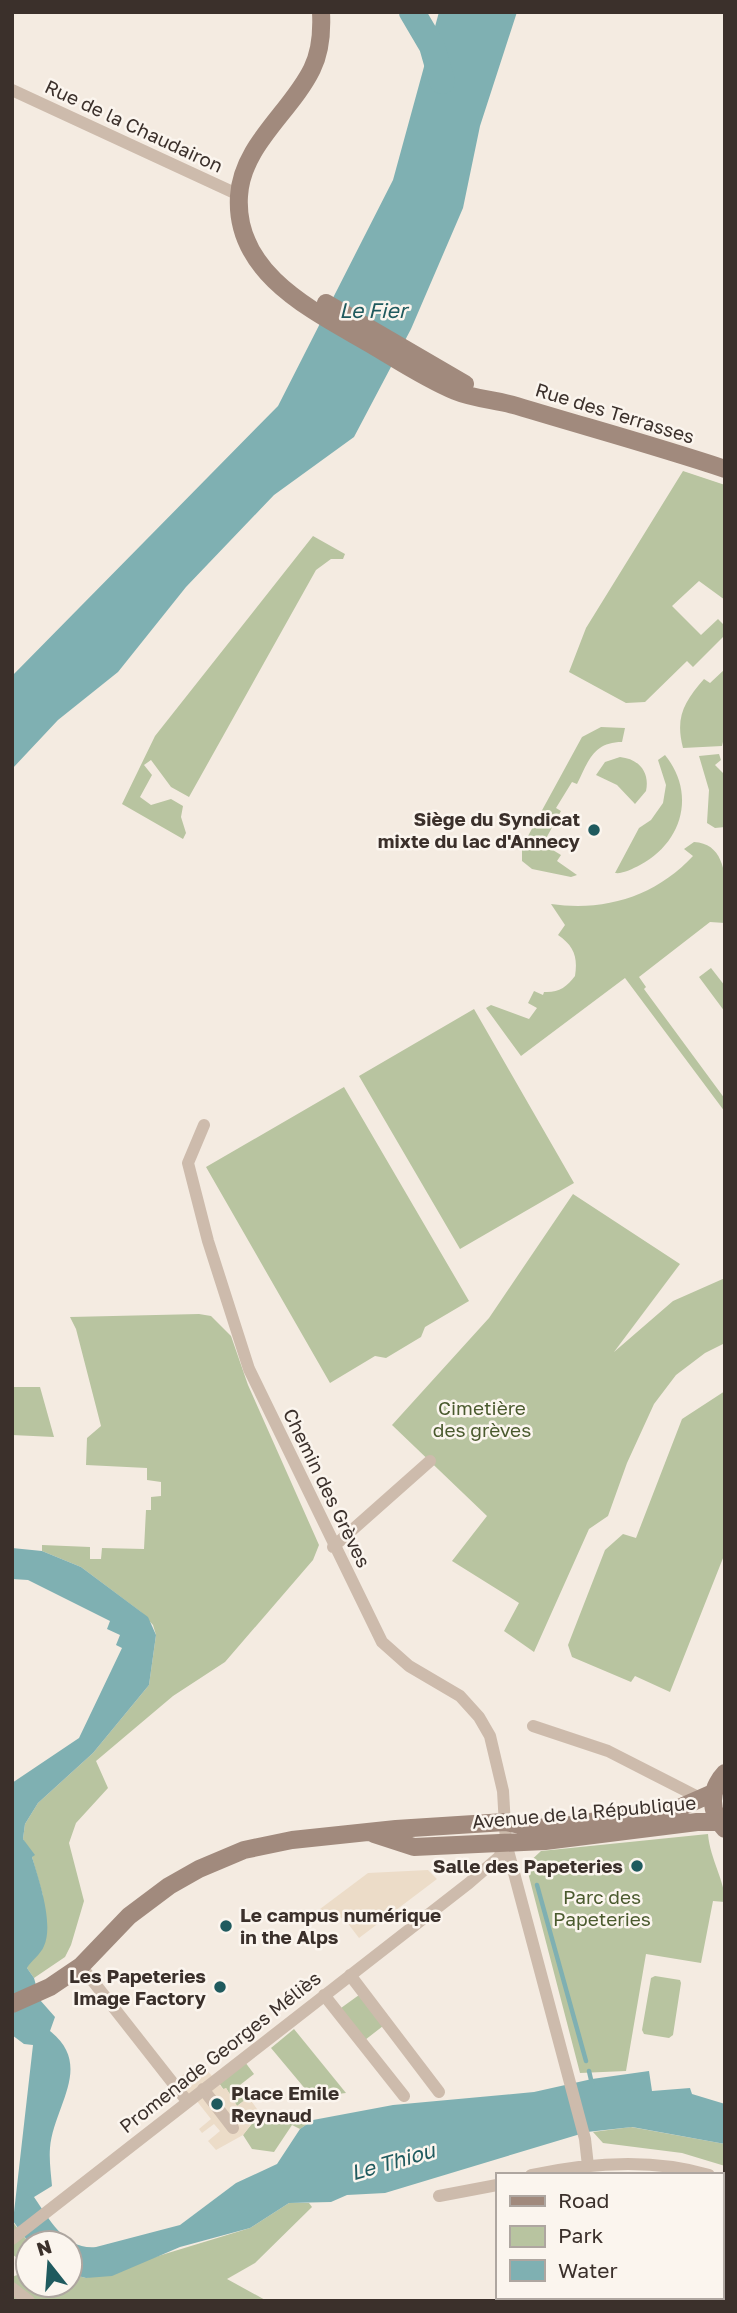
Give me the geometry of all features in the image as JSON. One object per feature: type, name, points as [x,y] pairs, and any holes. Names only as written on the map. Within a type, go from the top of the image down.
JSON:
[{"type":"main road","points":[[239,195],[244,173],[256,148],[312,70],[322,31],[321,12]]},
{"type":"main road","name":"Rue des Terrasses","points":[[239,195],[246,241],[261,265],[318,306],[437,375],[493,399],[635,438],[725,468]]},
{"type":"main road","points":[[722,1826],[708,1796],[725,1773]]},
{"type":"main road","name":"Avenue de la République","points":[[12,2004],[39,1994],[81,1966],[144,1904],[208,1864],[270,1843],[505,1822],[537,1828],[572,1825],[679,1808],[708,1796]]},
{"type":"main road","name":"Avenue de la République","points":[[371,1833],[414,1847],[506,1843],[697,1822],[722,1826]]},
{"type":"street","name":"Rue de la Chaudairon","points":[[12,90],[239,195]]},
{"type":"street","name":"Chemin des Grèves","points":[[204,1125],[188,1163],[208,1241],[252,1377],[382,1642],[409,1666],[460,1696],[480,1717],[495,1750],[503,1791],[506,1843],[585,2139],[588,2166]]},
{"type":"street","points":[[334,1547],[429,1461]]},
{"type":"street","points":[[533,1726],[608,1751],[708,1796]]},
{"type":"street","name":"Promenade Georges Méliès","points":[[12,2239],[469,1883],[499,1857],[506,1843]]},
{"type":"street","points":[[81,1966],[187,2101]]},
{"type":"street","points":[[350,1975],[439,2092]]},
{"type":"street","points":[[324,1995],[404,2096]]},
{"type":"street","points":[[203,2089],[233,2128]]},
{"type":"street","points":[[544,2173],[588,2166],[623,2165],[664,2166],[699,2173]]},
{"type":"street","points":[[439,2196],[496,2185]]},
{"type":"street","points":[[12,2288],[29,2301]]},
{"type":"green space","points":[[683,471],[725,485],[725,600],[699,581],[672,606],[701,635],[718,619],[725,626],[725,635],[693,667],[687,661],[645,702],[626,703],[569,672],[586,628]]},
{"type":"green space","points":[[313,536],[345,554],[343,559],[331,559],[316,570],[189,797],[171,787],[151,760],[144,765],[152,775],[140,797],[151,805],[171,799],[183,806],[181,817],[186,833],[183,839],[122,804],[155,736]]},
{"type":"green space","points":[[725,669],[725,733],[722,746],[683,748],[680,727],[686,703],[704,679],[710,683]]},
{"type":"green space","points":[[601,727],[625,728],[622,742],[604,745],[598,749],[577,784],[572,782],[556,808],[561,811],[543,844],[561,855],[557,861],[577,875],[571,877],[532,869],[522,861],[522,847],[582,737]]},
{"type":"green space","points":[[719,754],[721,760],[715,765],[725,775],[725,827],[715,828],[707,823],[709,790],[699,756]]},
{"type":"green space","points":[[665,755],[675,770],[682,800],[675,830],[655,855],[631,870],[615,873],[639,828],[651,820],[663,803],[666,785],[658,760]]},
{"type":"green space","points":[[620,757],[633,760],[645,772],[646,791],[635,804],[617,785],[596,775],[605,762]]},
{"type":"green space","points":[[694,842],[707,845],[721,861],[725,886],[725,923],[710,922],[639,977],[646,987],[644,989],[725,1099],[725,1112],[625,978],[521,1056],[486,1008],[491,1005],[529,1019],[537,1008],[528,1003],[534,991],[543,995],[544,992],[558,990],[575,976],[574,953],[568,943],[558,935],[565,925],[551,904],[571,906],[610,903],[646,891],[678,870],[693,856],[684,849]]},
{"type":"green space","points":[[711,968],[725,986],[725,1012],[699,977]]},
{"type":"green space","points":[[474,1009],[574,1183],[460,1249],[359,1076]]},
{"type":"green space","points":[[344,1087],[469,1301],[425,1327],[421,1337],[386,1358],[375,1356],[330,1383],[206,1167]]},
{"type":"green space","name":"Cimetière des grèves","points":[[573,1194],[680,1264],[614,1352],[673,1301],[725,1278],[725,1343],[705,1353],[676,1375],[654,1404],[627,1463],[608,1516],[589,1529],[534,1652],[504,1631],[519,1603],[452,1561],[487,1516],[392,1425],[489,1318]]},
{"type":"green space","points":[[211,1316],[231,1336],[248,1385],[319,1545],[313,1560],[225,1662],[173,1696],[96,1761],[108,1788],[76,1823],[69,1843],[84,1901],[65,1957],[34,1978],[27,1968],[43,1896],[32,1857],[23,1839],[25,1824],[38,1803],[93,1753],[149,1685],[156,1635],[153,1625],[141,1612],[81,1567],[42,1551],[42,1545],[90,1547],[90,1559],[101,1559],[102,1548],[144,1549],[146,1510],[151,1510],[151,1497],[161,1496],[161,1482],[147,1480],[147,1468],[86,1465],[87,1438],[101,1426],[76,1329],[70,1317]]},
{"type":"green space","points":[[12,1387],[40,1387],[54,1437],[12,1435]]},
{"type":"green space","points":[[725,1391],[725,1553],[670,1692],[635,1676],[631,1682],[572,1657],[568,1645],[605,1550],[623,1534],[636,1538],[682,1419]]},
{"type":"green space","name":"Parc des Papeteries","points":[[708,1834],[725,1902],[713,1901],[701,1963],[646,1954],[626,2071],[580,2073],[526,1865],[541,1851]]},
{"type":"green space","points":[[655,1976],[680,1980],[681,1983],[673,2035],[669,2038],[644,2034],[642,2030],[651,1978]]},
{"type":"green space","points":[[359,1995],[383,2026],[365,2040],[341,2008]]},
{"type":"green space","points":[[294,2029],[346,2093],[312,2097],[271,2048]]},
{"type":"green space","points":[[245,2062],[254,2074],[240,2085],[245,2100],[237,2106],[226,2088],[224,2090],[219,2083]]},
{"type":"green space","points":[[311,2115],[313,2120],[300,2129],[292,2125],[274,2152],[252,2149],[243,2135],[254,2121]]},
{"type":"green space","points":[[631,2127],[725,2144],[725,2166],[682,2153],[603,2143],[593,2132]]},
{"type":"green space","points":[[289,2203],[309,2203],[312,2207],[255,2263],[227,2279],[267,2301],[12,2301],[14,2276],[14,2299],[84,2299],[84,2278],[250,2228]]},
{"type":"green space","points":[[12,2221],[18,2229],[14,2229],[14,2256],[12,2254]]},
{"type":"shaded area","points":[[428,1870],[437,1879],[359,1938],[343,1917],[332,1925],[320,1909],[368,1873]]},
{"type":"shaded area","name":"Place Emile Reynaud","points":[[200,2062],[223,2089],[226,2088],[237,2106],[245,2100],[240,2093],[243,2090],[260,2113],[243,2135],[216,2150],[208,2141],[220,2131],[214,2124],[202,2133],[199,2129],[211,2119],[196,2100],[168,2086]]},
{"type":"water","name":"Le Fier","points":[[439,12],[517,12],[480,126],[463,208],[411,329],[354,437],[274,495],[186,587],[118,672],[58,720],[12,769],[12,676],[278,406],[393,180]]},
{"type":"water","points":[[12,1548],[42,1551],[81,1567],[148,1617],[156,1635],[149,1685],[93,1753],[38,1803],[25,1824],[23,1839],[35,1855],[32,1857],[44,1902],[47,1926],[43,1949],[27,1968],[34,1978],[40,2000],[55,2017],[50,2031],[63,2044],[69,2058],[68,2086],[50,2148],[52,2186],[34,2197],[56,2229],[19,2229],[13,2221],[33,2045],[24,2044],[12,2035],[12,1783],[79,1738],[122,1648],[116,1645],[120,1635],[107,1629],[110,1621],[28,1580],[12,1579]]},
{"type":"water","name":"Le Thiou","points":[[649,2071],[652,2091],[690,2088],[692,2094],[725,2104],[725,2144],[632,2127],[587,2132],[385,2193],[347,2195],[331,2202],[289,2203],[250,2228],[180,2247],[112,2276],[86,2278],[84,2247],[96,2247],[180,2225],[236,2183],[277,2164],[300,2129],[313,2120],[393,2105],[534,2092],[592,2079]]},
{"type":"waterway","points":[[412,12],[432,46],[442,81]]},
{"type":"waterway","points":[[537,1885],[586,2061]]},
{"type":"waterway","points":[[589,2071],[592,2084]]},
{"type":"place","name":"Siège du Syndicat mixte du lac d'Annecy","points":[[594,830]]},
{"type":"place","name":"Salle des Papeteries","points":[[637,1866]]},
{"type":"place","name":"Le campus numérique in the Alps","points":[[226,1926]]},
{"type":"place","name":"Les Papeteries Image Factory","points":[[220,1987]]},
{"type":"place","name":"Place Emile Reynaud","points":[[217,2104]]}]
